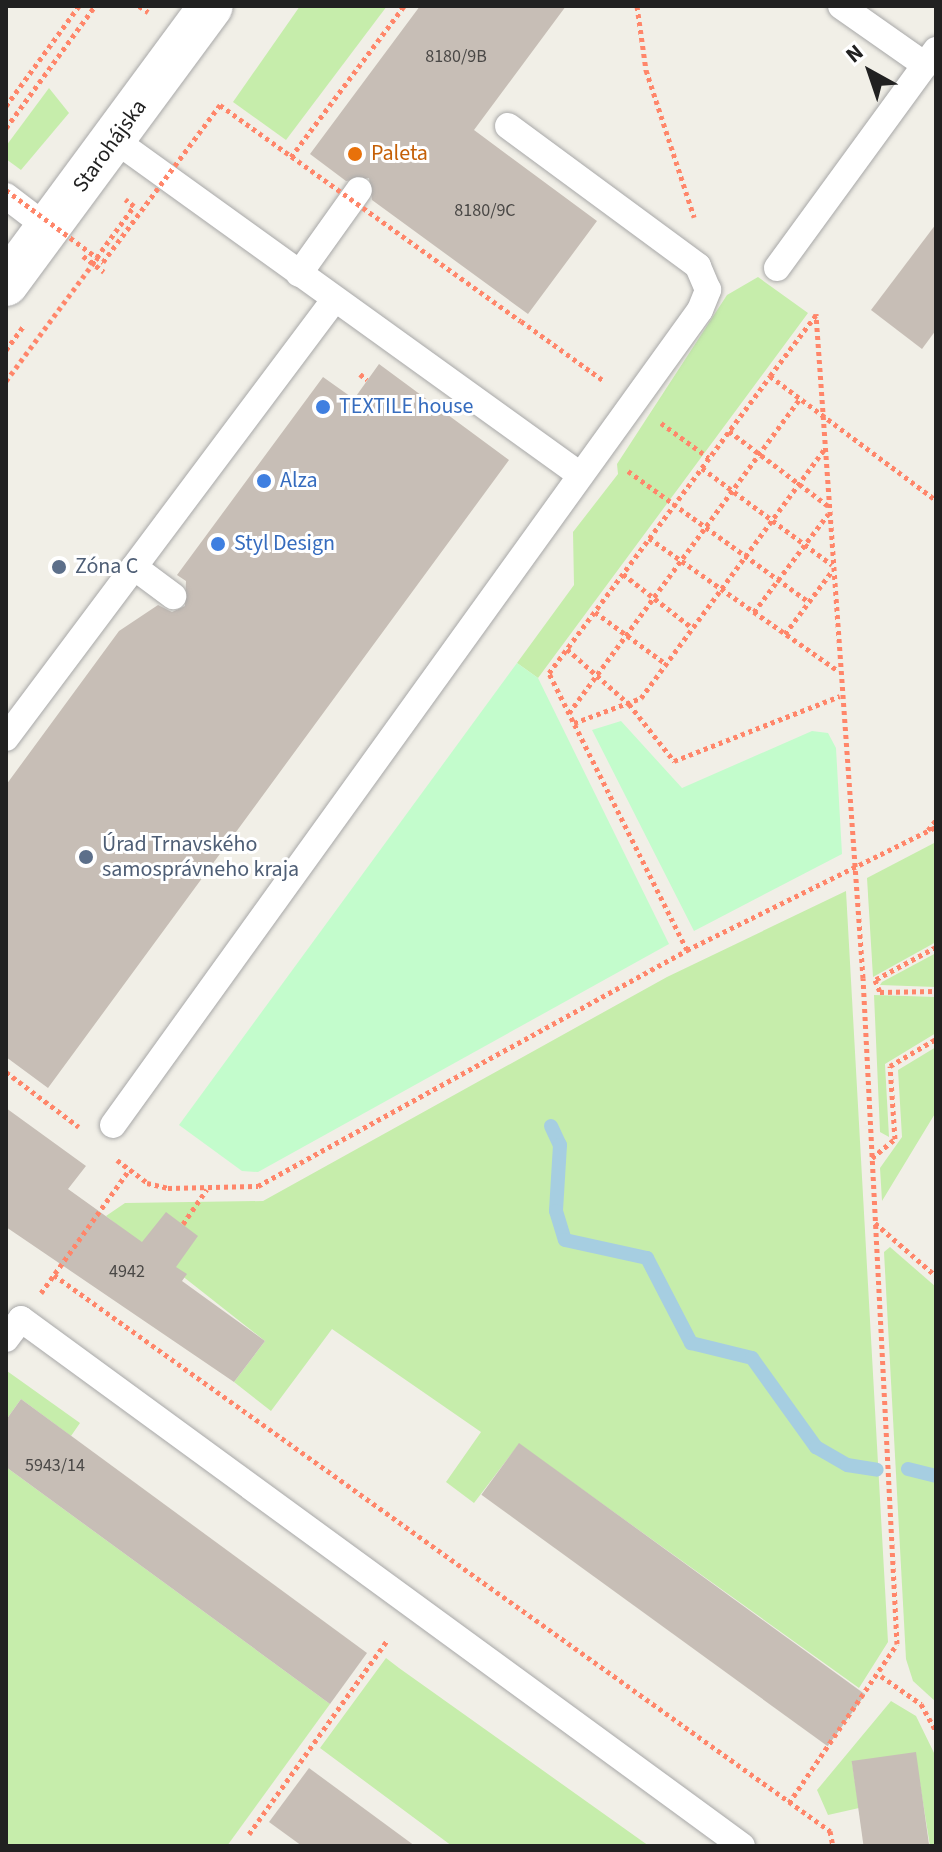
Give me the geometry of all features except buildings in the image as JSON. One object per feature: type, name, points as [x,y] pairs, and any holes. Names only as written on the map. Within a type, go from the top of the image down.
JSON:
[{"type":"street","name":"Starohájska","points":[[6,284],[68,235],[115,140],[211,6]]},
{"type":"lane","points":[[777,268],[930,57],[841,6]]},
{"type":"lane","points":[[113,1125],[700,310],[708,290],[698,266],[508,126]]},
{"type":"lane","points":[[115,140],[579,474]]},
{"type":"lane","points":[[299,274],[359,190]]},
{"type":"lane","points":[[6,196],[68,235]]},
{"type":"lane","points":[[6,738],[334,300]]},
{"type":"lane","points":[[134,567],[173,596]]},
{"type":"lane","points":[[6,1339],[21,1319],[742,1846]]},
{"type":"path","points":[[6,106],[79,6]]},
{"type":"path","points":[[6,128],[95,6]]},
{"type":"path","points":[[139,6],[148,12]]},
{"type":"path","points":[[291,157],[404,6]]},
{"type":"path","points":[[637,6],[646,70],[696,224],[703,278]]},
{"type":"path","points":[[6,190],[103,262],[220,105],[521,321]]},
{"type":"path","points":[[92,264],[134,206],[120,196],[112,208]]},
{"type":"path","points":[[68,235],[79,253],[104,272]]},
{"type":"path","points":[[6,381],[97,258]]},
{"type":"path","points":[[687,950],[549,673],[816,314],[840,696],[863,986],[897,1644],[881,1676],[789,1803]]},
{"type":"path","points":[[360,374],[367,380]]},
{"type":"path","points":[[770,376],[936,500]]},
{"type":"path","points":[[569,713],[800,398]]},
{"type":"path","points":[[729,431],[829,510]]},
{"type":"path","points":[[574,723],[629,704],[666,664],[825,448]]},
{"type":"path","points":[[617,464],[809,602]]},
{"type":"path","points":[[702,468],[805,544],[832,568]]},
{"type":"path","points":[[754,612],[829,510]]},
{"type":"path","points":[[649,538],[839,672]]},
{"type":"path","points":[[785,634],[832,568]]},
{"type":"path","points":[[623,574],[691,627]]},
{"type":"path","points":[[595,612],[666,664]]},
{"type":"path","points":[[567,649],[629,704],[674,761],[840,696]]},
{"type":"path","points":[[928,831],[936,820]]},
{"type":"path","points":[[109,1153],[147,1183],[207,1189],[258,1186],[687,950],[936,827]]},
{"type":"path","points":[[863,986],[875,985],[936,947]]},
{"type":"path","points":[[875,985],[880,992],[936,991]]},
{"type":"path","points":[[872,1158],[895,1139],[890,1066],[936,1039]]},
{"type":"path","points":[[6,1072],[88,1134]]},
{"type":"path","points":[[64,1261],[129,1170]]},
{"type":"path","points":[[183,1224],[207,1189]]},
{"type":"path","points":[[875,1223],[936,1276]]},
{"type":"path","points":[[54,1275],[830,1831],[833,1846]]},
{"type":"path","points":[[249,1834],[388,1639]]},
{"type":"path","points":[[881,1676],[933,1719],[936,1731]]},
{"type":"green space","points":[[300,6],[387,6],[286,140],[233,102]]},
{"type":"green space","points":[[49,88],[69,113],[21,170],[6,159],[6,146]]},
{"type":"green space","points":[[758,277],[808,313],[538,678],[517,663],[574,585],[573,532],[618,474],[617,464],[727,295]]},
{"type":"green space","points":[[517,663],[538,678],[669,944],[258,1172],[242,1171],[179,1125]]},
{"type":"green space","points":[[621,721],[682,788],[812,731],[828,733],[836,748],[842,854],[694,931],[592,730]]},
{"type":"green space","points":[[936,842],[936,942],[873,977],[867,878]]},
{"type":"green space","points":[[846,891],[888,1642],[859,1688],[519,1444],[474,1503],[446,1482],[481,1432],[332,1329],[271,1411],[234,1382],[265,1341],[106,1216],[125,1203],[263,1201],[667,977]]},
{"type":"green space","points":[[936,953],[936,987],[880,985],[882,982]]},
{"type":"green space","points":[[874,995],[936,997],[936,1033],[885,1064],[889,1137],[880,1132]]},
{"type":"green space","points":[[936,1047],[936,1112],[882,1201],[880,1168],[902,1137],[898,1070]]},
{"type":"green space","points":[[890,1247],[936,1287],[936,1702],[913,1681],[906,1659],[884,1252]]},
{"type":"green space","points":[[7,1371],[80,1423],[71,1436],[21,1399],[6,1420]]},
{"type":"green space","points":[[6,1467],[330,1704],[227,1846],[6,1846]]},
{"type":"green space","points":[[386,1658],[649,1846],[452,1846],[320,1748]]},
{"type":"green space","points":[[891,1701],[916,1716],[936,1757],[936,1846],[930,1846],[915,1753],[852,1762],[859,1808],[828,1815],[817,1790]]},
{"type":"waterway","points":[[551,1126],[560,1145],[556,1211],[565,1240],[647,1258],[691,1343],[752,1358],[816,1447],[847,1465],[877,1470]]},
{"type":"waterway","points":[[908,1469],[936,1476]]},
{"type":"place","name":"Paleta","points":[[355,154]]},
{"type":"place","name":"TEXTILE house","points":[[323,407]]},
{"type":"place","name":"Alza","points":[[264,481]]},
{"type":"place","name":"Styl Design","points":[[218,544]]},
{"type":"place","name":"Zóna C","points":[[59,567]]},
{"type":"place","name":"Úrad Trnavského samosprávneho kraja","points":[[86,857]]}]
